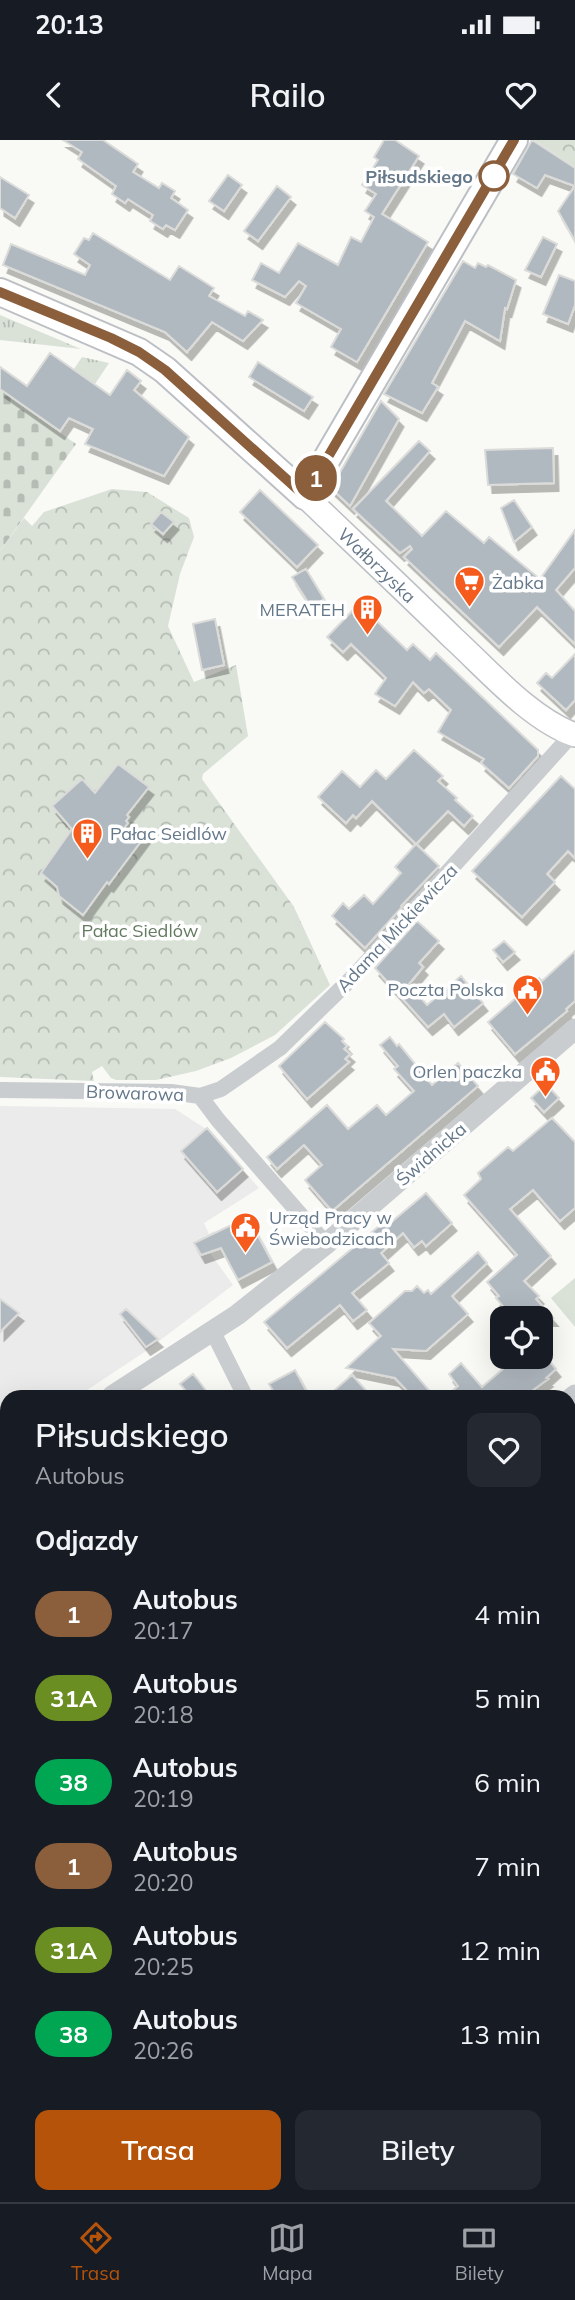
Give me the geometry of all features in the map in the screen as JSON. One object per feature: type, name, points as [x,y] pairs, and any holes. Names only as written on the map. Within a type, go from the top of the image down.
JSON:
[{"type":"main road","points":[[305,496],[514,140]]},
{"type":"main road","name":"Wałbrzyska","points":[[0,292],[111,338],[139,352],[165,370],[305,496],[505,686],[541,717],[574,733]]},
{"type":"street","name":"Adama Mickiewicza","points":[[200,1096],[221,1089],[281,1048],[354,976],[574,733]]},
{"type":"street","name":"Świdnicka","points":[[121,1390],[213,1332],[326,1244],[575,1029]]},
{"type":"street","name":"Browarowa","points":[[0,1090],[171,1092],[200,1096],[326,1244]]},
{"type":"street","points":[[213,1332],[242,1390]]},
{"type":"shaded area","points":[[0,1106],[175,1109],[206,1129],[259,1188],[204,1223],[209,1234],[214,1231],[221,1246],[210,1253],[233,1285],[146,1351],[87,1390],[0,1390]]},
{"type":"green space","points":[[534,140],[575,140],[575,167]]},
{"type":"green space","points":[[0,315],[81,349],[0,340]]},
{"type":"green space","points":[[82,357],[109,363],[95,384],[74,369]]},
{"type":"green space","points":[[0,390],[76,444],[0,551]]},
{"type":"green space","name":"Pałac Siedlów","points":[[112,489],[147,492],[189,518],[194,537],[180,574],[168,626],[194,682],[236,665],[248,736],[203,774],[202,779],[294,907],[330,985],[275,1035],[231,1058],[196,1071],[156,1080],[116,1080],[111,1078],[102,1066],[92,1072],[94,1081],[0,1077],[0,551],[24,518],[32,526],[44,512]]},
{"type":"green space","points":[[575,1278],[575,1327],[551,1298]]},
{"type":"building","points":[[63,140],[103,140],[138,164],[133,172],[159,188],[162,183],[175,191],[171,198],[188,210],[175,230],[166,225],[163,229],[150,221],[153,215],[128,199],[125,203],[112,194],[116,186],[78,159],[82,152]]},
{"type":"building","points":[[384,140],[395,140],[419,156],[382,214],[428,242],[357,362],[331,347],[341,329],[296,303],[306,286],[299,281],[285,297],[252,280],[261,263],[279,273],[298,243],[338,265],[351,237],[361,242],[374,217],[365,211],[376,194],[362,185],[378,160],[374,157]]},
{"type":"building","points":[[532,140],[575,168],[575,186],[545,175],[537,188],[513,174]]},
{"type":"building","points":[[228,175],[242,185],[224,211],[209,201]]},
{"type":"building","points":[[0,177],[29,195],[15,218],[0,208]]},
{"type":"building","points":[[277,186],[291,197],[258,241],[244,231]]},
{"type":"building","points":[[575,186],[575,241],[558,211]]},
{"type":"building","points":[[93,233],[170,280],[179,266],[214,288],[209,296],[245,316],[248,311],[263,320],[243,341],[212,322],[187,352],[165,332],[3,265],[11,244],[85,275],[90,265],[74,254],[84,238],[89,240]]},
{"type":"building","points":[[543,237],[557,244],[541,277],[525,270]]},
{"type":"building","points":[[463,261],[475,268],[478,263],[486,267],[488,265],[516,280],[507,309],[505,308],[500,341],[465,321],[432,383],[438,387],[422,413],[384,394]]},
{"type":"building","points":[[559,275],[575,281],[575,305],[568,324],[543,314]]},
{"type":"building","points":[[50,353],[110,395],[127,370],[141,381],[134,390],[189,437],[164,476],[85,444],[93,429],[69,418],[60,431],[0,389],[0,367],[27,386]]},
{"type":"building","points":[[258,362],[313,397],[304,411],[249,377]]},
{"type":"building","points":[[381,401],[399,419],[350,506],[331,488]]},
{"type":"building","points":[[419,441],[430,451],[386,501],[422,536],[446,511],[484,543],[489,537],[540,579],[575,530],[575,568],[556,590],[575,611],[575,644],[537,607],[499,647],[404,557],[412,549],[410,546],[400,553],[353,509]]},
{"type":"building","points":[[553,448],[554,483],[488,485],[485,450]]},
{"type":"building","points":[[260,490],[318,545],[297,567],[240,512]]},
{"type":"building","points":[[514,500],[532,527],[514,542],[501,508]]},
{"type":"building","points":[[161,512],[174,522],[163,534],[151,524]]},
{"type":"building","points":[[306,569],[324,599],[311,607],[292,577]]},
{"type":"building","points":[[359,604],[407,650],[413,644],[430,660],[436,653],[538,750],[538,756],[509,788],[481,763],[484,759],[438,732],[451,710],[429,689],[424,693],[413,682],[395,706],[375,694],[386,678],[351,644],[343,652],[327,637]]},
{"type":"building","points":[[215,619],[224,665],[202,670],[193,624]]},
{"type":"building","points":[[575,654],[575,700],[566,710],[537,683],[546,673],[552,678]]},
{"type":"building","points":[[414,750],[443,776],[438,781],[473,816],[464,826],[448,811],[416,844],[372,801],[356,818],[353,815],[346,823],[318,797],[342,771],[360,787],[376,770],[386,779]]},
{"type":"building","name":"Pałac Seidlów","points":[[118,764],[149,787],[127,815],[128,823],[122,831],[145,836],[83,915],[59,896],[57,887],[41,873],[72,829],[52,806],[82,779],[95,793]]},
{"type":"building","points":[[561,776],[575,789],[575,858],[568,851],[547,874],[555,882],[522,917],[472,871]]},
{"type":"building","points":[[416,844],[439,866],[365,948],[332,916],[343,903],[349,909],[364,895],[373,904],[401,873],[395,867]]},
{"type":"building","points":[[417,921],[439,941],[419,963],[423,967],[409,984],[427,1005],[461,976],[483,1003],[454,1027],[444,1014],[428,1027],[375,968]]},
{"type":"building","points":[[504,941],[515,952],[503,962],[493,950]]},
{"type":"building","name":"Poczta Polska","points":[[575,951],[575,1001],[567,1011],[515,1054],[488,1022],[539,978],[542,981]]},
{"type":"building","points":[[325,1022],[344,1039],[342,1041],[347,1046],[344,1049],[350,1054],[345,1059],[349,1062],[307,1099],[279,1066]]},
{"type":"building","points":[[390,1037],[397,1046],[399,1044],[432,1085],[458,1063],[478,1086],[332,1211],[305,1180],[322,1165],[304,1145],[277,1169],[267,1157],[327,1105],[348,1129],[377,1105],[386,1115],[414,1091],[394,1069],[398,1066],[380,1045]]},
{"type":"building","name":"Orlen paczka","points":[[546,1084],[559,1098],[544,1112],[531,1098]]},
{"type":"building","points":[[552,1118],[575,1142],[575,1208],[560,1221],[533,1190],[510,1209],[551,1256],[524,1281],[539,1296],[536,1299],[542,1306],[503,1306],[496,1298],[499,1296],[487,1282],[517,1255],[464,1195],[481,1179],[478,1173],[508,1147],[513,1151]]},
{"type":"building","points":[[207,1128],[243,1169],[217,1192],[181,1151]]},
{"type":"building","points":[[426,1193],[452,1223],[426,1246],[422,1241],[414,1247],[403,1233],[381,1253],[389,1263],[352,1293],[367,1310],[353,1321],[340,1305],[287,1348],[264,1322],[378,1227],[389,1224]]},
{"type":"building","name":"Urząd Pracy w Świebodzicach","points":[[248,1217],[272,1262],[238,1280],[221,1248],[201,1255],[194,1243]]},
{"type":"building","points":[[478,1252],[487,1263],[452,1296],[468,1314],[426,1351],[393,1349],[429,1390],[406,1390],[395,1378],[346,1368],[381,1336],[369,1323],[405,1291],[412,1291],[417,1286],[424,1293],[428,1290],[431,1294]]},
{"type":"building","points":[[0,1299],[19,1313],[0,1332]]},
{"type":"building","points":[[126,1309],[158,1339],[146,1347],[120,1314]]},
{"type":"building","points":[[461,1363],[482,1387],[503,1369],[553,1369],[553,1365],[556,1369],[533,1390],[453,1390],[458,1386],[449,1374]]},
{"type":"building","points":[[295,1370],[306,1390],[272,1390],[269,1384]]},
{"type":"building","points":[[193,1374],[205,1390],[185,1390],[180,1384]]},
{"type":"building","points":[[352,1375],[366,1390],[335,1390]]},
{"type":"bus line","name":"1","points":[[0,292],[139,352],[165,370],[305,496],[514,140]]},
{"type":"place","name":"Piłsudskiego","points":[[494,176]]},
{"type":"place","name":"Żabka","points":[[469,609]]},
{"type":"place","name":"MERATEH","points":[[368,636]]},
{"type":"place","name":"Pałac Seidlów","points":[[87,860]]},
{"type":"place","name":"Poczta Polska","points":[[527,1016]]},
{"type":"place","name":"Orlen paczka","points":[[545,1098]]},
{"type":"place","name":"Urząd Pracy w Świebodzicach","points":[[246,1254]]}]
